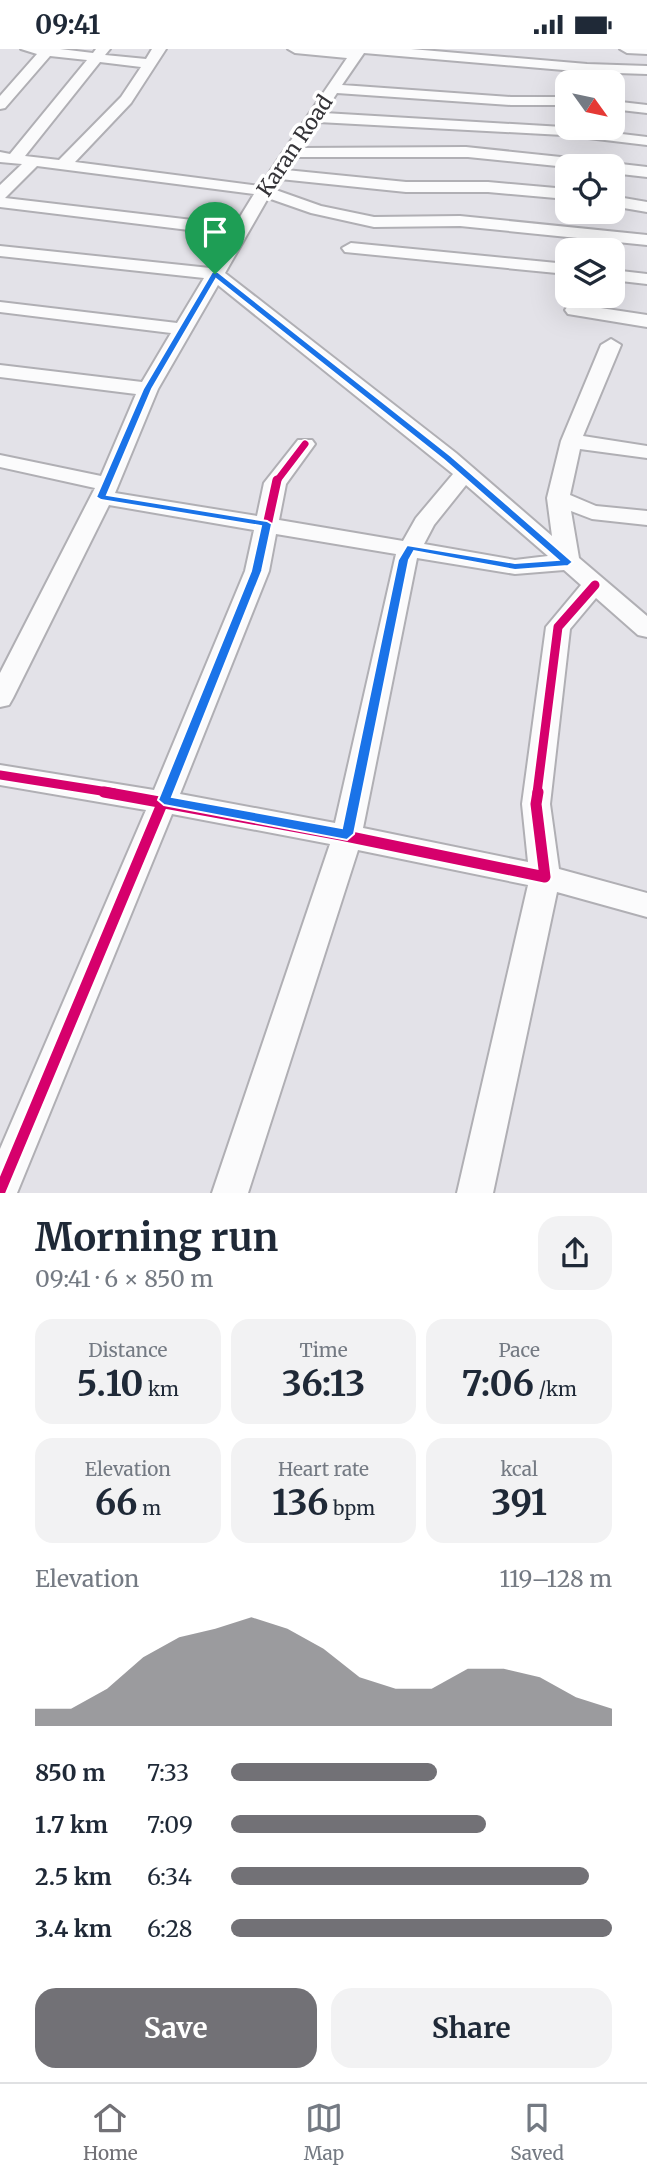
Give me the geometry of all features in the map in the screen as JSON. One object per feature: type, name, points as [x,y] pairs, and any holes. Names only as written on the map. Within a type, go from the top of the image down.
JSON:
[{"type":"street","points":[[28,49],[100,53],[150,64]]},
{"type":"street","points":[[63,165],[126,100],[159,49]]},
{"type":"street","points":[[295,49],[567,65],[590,70],[620,68],[647,71]]},
{"type":"street","points":[[627,49],[645,51]]},
{"type":"street","points":[[0,105],[48,50]]},
{"type":"street","name":"Karan Road","points":[[0,698],[105,490],[148,389],[264,191],[359,51]]},
{"type":"street","points":[[7,158],[100,53]]},
{"type":"street","points":[[333,89],[511,101],[555,101]]},
{"type":"street","points":[[625,106],[647,109]]},
{"type":"street","points":[[315,117],[555,127]]},
{"type":"street","points":[[625,137],[647,141]]},
{"type":"street","points":[[291,152],[467,152],[555,161]]},
{"type":"street","points":[[7,158],[264,191],[317,210],[374,222],[449,221],[520,225],[647,240]]},
{"type":"street","points":[[0,194],[34,161]]},
{"type":"street","points":[[625,169],[647,172]]},
{"type":"street","points":[[276,174],[406,187],[488,187],[555,193]]},
{"type":"street","points":[[0,202],[240,231]]},
{"type":"street","points":[[625,203],[647,207]]},
{"type":"street","points":[[351,248],[555,268]]},
{"type":"street","points":[[0,251],[215,274],[465,473],[647,629]]},
{"type":"street","points":[[625,276],[647,279]]},
{"type":"street","points":[[0,307],[182,329]]},
{"type":"street","points":[[574,310],[647,321]]},
{"type":"street","points":[[568,562],[558,498],[571,441],[611,345]]},
{"type":"street","points":[[0,370],[148,389]]},
{"type":"street","points":[[571,441],[647,452]]},
{"type":"street","points":[[0,1191],[257,571],[275,484],[305,444]]},
{"type":"street","points":[[0,461],[105,490],[267,524],[515,567],[568,562]]},
{"type":"street","points":[[230,1193],[342,858],[404,560],[424,523],[465,473]]},
{"type":"street","points":[[558,498],[592,512],[647,519]]},
{"type":"street","points":[[475,1193],[545,877],[537,804],[558,627],[595,585]]},
{"type":"street","points":[[0,775],[164,800],[347,834],[545,877],[647,905]]},
{"type":"cycle path","points":[[0,1191],[257,571],[275,483],[305,444]]},
{"type":"cycle path","points":[[0,775],[273,822],[545,877],[536,804],[558,627],[595,585]]},
{"type":"route","points":[[215,274],[448,458],[568,562],[515,567],[410,547],[404,560],[347,834],[164,800],[257,571],[267,524],[101,497],[148,389],[215,274]]}]
